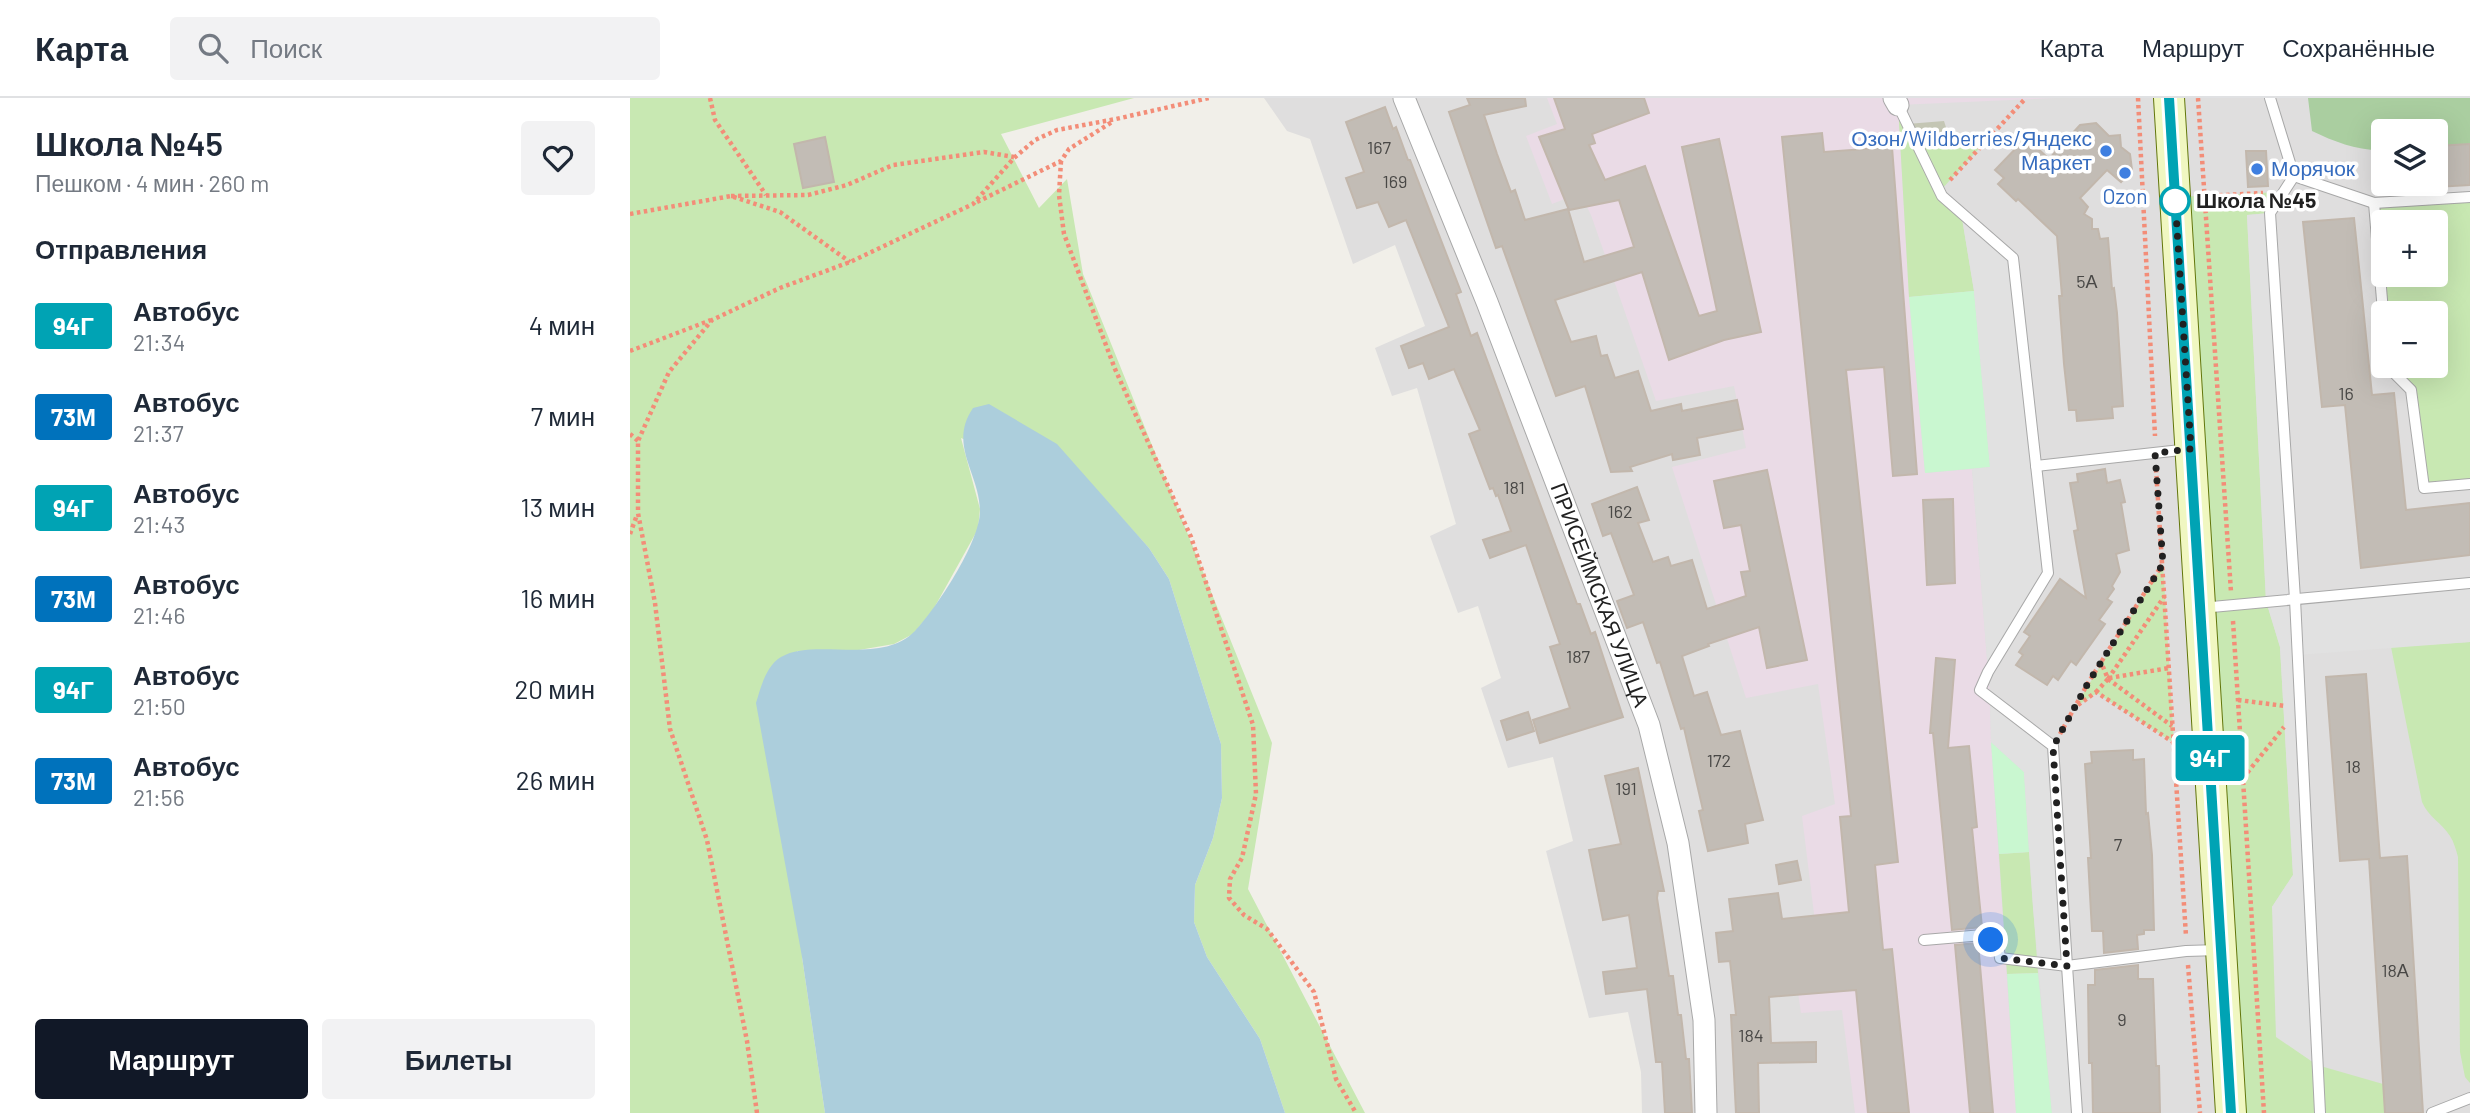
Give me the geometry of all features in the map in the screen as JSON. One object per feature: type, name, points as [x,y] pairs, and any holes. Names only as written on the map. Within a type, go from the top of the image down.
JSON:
[{"type":"main road","points":[[2169,98],[2231,1113]]},
{"type":"street","name":"ПРИСЕЙМСКАЯ УЛИЦА","points":[[1404,98],[1487,302],[1649,725],[1678,844],[1704,1020],[1706,1113]]},
{"type":"lane","points":[[2270,98],[2294,176]]},
{"type":"lane","points":[[1896,102],[1942,196],[2013,258],[2048,573],[1988,672],[1980,690],[2053,747],[2077,1113]]},
{"type":"lane","points":[[2294,176],[2374,202],[2470,197]]},
{"type":"lane","points":[[2294,176],[2270,213],[2295,599],[2320,1113]]},
{"type":"lane","points":[[2374,202],[2382,301]]},
{"type":"lane","points":[[2399,378],[2411,390],[2424,488],[2470,484]]},
{"type":"lane","points":[[2036,466],[2191,449]]},
{"type":"lane","points":[[2201,608],[2470,583]]},
{"type":"lane","points":[[1924,940],[1983,934],[1999,950],[2000,958],[2067,966],[2186,951],[2222,950]]},
{"type":"lane","points":[[2432,1113],[2470,1098]]},
{"type":"path","points":[[710,98],[715,120],[766,196]]},
{"type":"path","points":[[973,204],[1014,158],[1035,140],[1056,130],[1209,98]]},
{"type":"path","points":[[2138,98],[2155,453],[2186,951],[2200,1113]]},
{"type":"path","points":[[1940,191],[2024,100]]},
{"type":"path","points":[[630,351],[712,320],[780,288],[850,262],[973,204],[1061,161],[1069,149],[1116,119]]},
{"type":"path","points":[[630,214],[731,196],[808,195],[848,186],[893,164],[984,152],[1014,158]]},
{"type":"path","points":[[1061,161],[1059,195],[1064,234],[1115,369],[1191,537],[1252,725],[1256,794],[1242,858],[1230,879],[1229,898],[1244,915],[1267,929],[1314,992],[1336,1079],[1356,1113]]},
{"type":"path","points":[[2205,197],[2268,192]]},
{"type":"path","points":[[731,196],[780,212],[850,262]]},
{"type":"path","points":[[712,320],[669,372],[638,441],[638,513],[655,603],[670,729],[707,840],[747,1041],[757,1113]]},
{"type":"path","points":[[630,434],[638,441]]},
{"type":"path","points":[[630,534],[638,513]]},
{"type":"path","points":[[2053,747],[2101,662],[2163,564]]},
{"type":"path","points":[[2075,707],[2096,692],[2108,679],[2164,597]]},
{"type":"path","points":[[2101,662],[2108,679],[2172,726]]},
{"type":"path","points":[[2108,679],[2169,668]]},
{"type":"path","points":[[2096,692],[2174,743]]},
{"type":"path","points":[[2238,700],[2300,708]]},
{"type":"path","points":[[2243,778],[2300,708]]},
{"type":"shaded area","points":[[1264,98],[2470,98],[2470,1113],[1642,1113],[1641,1072],[1628,1012],[1589,1018],[1546,851],[1573,841],[1553,757],[1508,768],[1481,688],[1501,678],[1478,606],[1458,613],[1430,536],[1456,524],[1417,388],[1392,396],[1375,348],[1425,326],[1395,245],[1353,264],[1310,139],[1287,131]]},
{"type":"shaded area","points":[[1547,98],[2055,98],[1898,105],[1909,297],[1925,473],[1972,469],[1990,697],[2016,1113],[1855,1113],[1842,1010],[1801,1013],[1788,926],[1815,922],[1802,816],[1835,804],[1818,684],[1746,698],[1672,467],[1746,448],[1734,386],[1656,401],[1591,215],[1580,193],[1552,204],[1526,136],[1557,124]]},
{"type":"shaded area","points":[[1944,121],[1948,134],[1917,143],[1907,124]]},
{"type":"shaded area","points":[[1961,212],[2013,258],[2048,573],[1988,672],[1972,469],[1990,467],[1974,291]]},
{"type":"shaded area","points":[[2270,213],[2295,598],[2470,583],[2470,642],[2298,655],[2317,1065],[2276,1037],[2272,907],[2293,875],[2280,647],[2266,601],[2247,215]]},
{"type":"shaded area","points":[[1990,697],[2053,746],[2077,1113],[2052,1113],[2033,908],[2024,772],[1991,742]]},
{"type":"green space","points":[[630,98],[1134,98],[1001,134],[1039,208],[1067,179],[1083,274],[1272,743],[1248,889],[1365,1113],[1285,1113],[1260,1039],[1207,957],[1194,922],[1195,885],[1213,838],[1222,798],[1221,744],[1169,579],[1149,548],[1107,502],[961,438],[980,509],[978,529],[933,610],[913,634],[894,644],[859,650],[797,651],[802,957],[825,1113],[630,1113]]},
{"type":"green space","points":[[2308,98],[2470,98],[2470,144],[2448,145],[2448,119],[2371,119],[2371,149],[2347,145],[2312,131]]},
{"type":"green space","points":[[1898,105],[1917,143],[1986,141],[1940,191],[1961,212],[1974,291],[1909,297]]},
{"type":"green space","points":[[2281,192],[2270,213],[2247,215],[2266,601],[2280,647],[2293,875],[2272,907],[2317,1065],[2383,1084],[2385,1113],[2231,1113],[2175,197]]},
{"type":"green space","points":[[2470,197],[2470,484],[2424,488],[2411,390],[2399,378],[2448,378],[2448,301],[2383,301],[2382,287],[2448,287],[2448,210],[2375,210],[2374,203]]},
{"type":"green space","points":[[1974,291],[1990,467],[1925,473],[1909,297]]},
{"type":"green space","points":[[2163,564],[2174,743],[2097,693],[2075,707]]},
{"type":"green space","points":[[2470,642],[2470,1083],[2465,1077],[2460,1052],[2458,857],[2450,836],[2422,802],[2391,647]]},
{"type":"green space","points":[[1991,742],[2024,772],[2029,852],[1999,854]]},
{"type":"green space","points":[[2029,852],[2038,973],[2007,974],[1999,854]]},
{"type":"green space","points":[[2038,973],[2052,1113],[2016,1113],[2007,974]]},
{"type":"water","points":[[989,404],[1057,444],[1149,548],[1169,579],[1221,744],[1222,798],[1213,838],[1195,885],[1194,922],[1207,957],[1260,1039],[1285,1113],[825,1113],[802,957],[756,703],[768,671],[781,657],[811,649],[884,647],[901,641],[924,621],[956,574],[978,523],[978,496],[963,434],[973,408]]},
{"type":"building","points":[[1467,98],[1525,98],[1526,106],[1484,115],[1497,154],[1511,192],[1515,190],[1525,220],[1568,209],[1584,262],[1634,247],[1619,200],[1569,210],[1539,137],[1565,129],[1554,98],[1644,98],[1649,113],[1592,134],[1595,143],[1589,145],[1605,180],[1645,166],[1699,316],[1717,311],[1682,147],[1719,139],[1761,332],[1724,340],[1669,360],[1642,272],[1555,300],[1571,342],[1596,336],[1601,356],[1607,355],[1615,378],[1638,371],[1651,411],[1681,404],[1682,411],[1737,400],[1743,429],[1697,438],[1700,455],[1673,460],[1672,454],[1630,467],[1632,471],[1611,472],[1585,386],[1556,396],[1502,246],[1496,248],[1449,112],[1470,105]]},
{"type":"building","points":[[1385,107],[1393,129],[1396,127],[1410,160],[1461,292],[1456,294],[1471,336],[1477,333],[1577,604],[1580,604],[1591,634],[1595,632],[1623,717],[1540,743],[1533,720],[1570,708],[1550,647],[1560,644],[1526,545],[1490,558],[1483,540],[1511,531],[1498,495],[1496,496],[1493,488],[1490,489],[1469,434],[1480,430],[1454,369],[1429,379],[1423,363],[1409,368],[1401,346],[1449,327],[1406,220],[1389,227],[1378,202],[1357,208],[1346,178],[1364,172],[1346,122]]},
{"type":"building","points":[[2096,123],[2109,136],[2120,135],[2121,147],[2130,154],[2132,170],[2121,182],[2107,170],[2080,198],[2088,207],[2084,214],[2092,219],[2092,229],[2098,229],[2100,239],[2108,238],[2112,289],[2114,288],[2117,313],[2123,406],[2112,407],[2113,418],[2077,421],[2076,410],[2069,410],[2064,364],[2057,236],[1998,184],[2004,178],[1995,170],[2023,141],[2031,149],[2034,145],[2049,159],[2080,125]]},
{"type":"building","points":[[1822,133],[1824,152],[1892,147],[1917,474],[1893,476],[1884,367],[1846,370],[1898,862],[1875,865],[1883,950],[1892,949],[1909,1113],[1868,1113],[1856,990],[1769,997],[1771,1043],[1816,1042],[1816,1062],[1758,1063],[1759,1113],[1736,1113],[1731,1015],[1736,1015],[1730,961],[1719,962],[1716,933],[1733,931],[1729,899],[1778,893],[1782,919],[1849,912],[1840,817],[1851,816],[1782,137]]},
{"type":"building","points":[[825,137],[834,182],[803,188],[794,144]]},
{"type":"building","points":[[2470,144],[2470,185],[2448,186],[2448,145]]},
{"type":"building","name":"Морячок","points":[[2246,151],[2266,151],[2268,186],[2248,187]]},
{"type":"building","points":[[2354,218],[2372,395],[2394,393],[2406,510],[2470,503],[2470,555],[2361,568],[2345,405],[2322,407],[2303,222]]},
{"type":"building","points":[[2105,469],[2107,483],[2120,480],[2125,502],[2121,503],[2129,550],[2116,554],[2120,572],[2107,599],[2112,602],[2099,620],[2105,624],[2076,665],[2071,661],[2058,680],[2053,676],[2047,685],[2016,665],[2023,655],[2019,652],[2030,636],[2024,632],[2060,579],[2086,598],[2074,531],[2078,530],[2070,483],[2078,482],[2077,474]]},
{"type":"building","points":[[1767,470],[1807,660],[1767,668],[1759,627],[1682,656],[1694,696],[1707,692],[1721,735],[1740,731],[1763,820],[1745,824],[1748,843],[1708,851],[1699,811],[1703,810],[1684,728],[1681,729],[1660,662],[1657,663],[1643,622],[1627,628],[1617,601],[1634,595],[1611,533],[1603,536],[1592,504],[1637,487],[1649,520],[1638,523],[1653,562],[1668,557],[1671,566],[1692,560],[1707,609],[1746,596],[1741,572],[1750,571],[1741,525],[1724,528],[1714,481]]},
{"type":"building","points":[[1953,499],[1955,583],[1927,585],[1923,500]]},
{"type":"building","points":[[1936,658],[1955,660],[1948,748],[1969,746],[1977,827],[1972,828],[1982,927],[1952,930],[1933,733],[1930,733]]},
{"type":"building","points":[[2366,674],[2380,858],[2407,856],[2423,1113],[2385,1113],[2369,859],[2340,861],[2326,677]]},
{"type":"building","points":[[1528,712],[1534,731],[1507,740],[1501,721]]},
{"type":"building","points":[[2133,750],[2133,760],[2144,759],[2146,814],[2148,813],[2152,855],[2154,930],[2144,930],[2144,934],[2137,935],[2138,949],[2104,953],[2103,931],[2092,931],[2085,764],[2092,763],[2091,752]]},
{"type":"building","points":[[1638,768],[1664,891],[1658,891],[1657,898],[1669,976],[1673,976],[1686,1059],[1689,1059],[1692,1113],[1665,1113],[1662,1062],[1656,1062],[1647,989],[1606,994],[1603,972],[1637,968],[1629,915],[1603,920],[1589,850],[1621,844],[1605,776]]},
{"type":"building","points":[[1797,861],[1801,880],[1779,884],[1776,865]]},
{"type":"building","points":[[1978,943],[1993,1113],[1970,1113],[1955,945]]},
{"type":"building","points":[[2138,965],[2138,979],[2153,979],[2160,1113],[2093,1113],[2088,985],[2095,985],[2095,970]]},
{"type":"bus line","name":"94Г","points":[[2169,98],[2231,1113]]},
{"type":"place","name":"Озон/Wildberries/Яндекс Маркет","points":[[2106,151]]},
{"type":"place","name":"Морячок","points":[[2257,169]]},
{"type":"place","name":"Ozon","points":[[2125,173]]},
{"type":"place","name":"Школа №45","points":[[2175,201]]},
{"type":"route","points":[[1991,940],[1999,950],[2000,958],[2067,966],[2053,747],[2088,683],[2163,564],[2155,453],[2191,449],[2175,197],[2175,201]]}]
